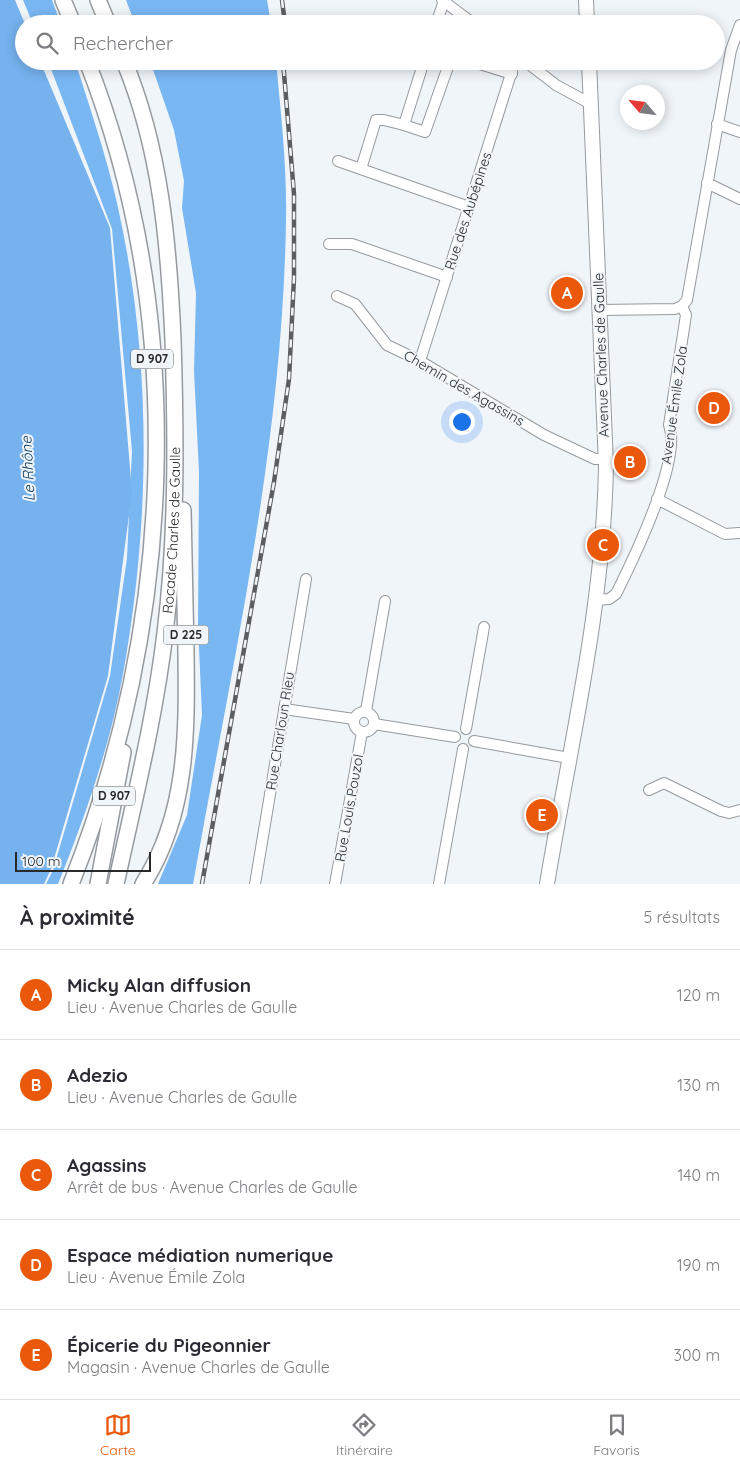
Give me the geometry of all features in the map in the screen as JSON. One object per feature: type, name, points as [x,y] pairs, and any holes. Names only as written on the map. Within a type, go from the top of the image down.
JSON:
[{"type":"highway","points":[[63,0],[69,15]]},
{"type":"highway","points":[[98,0],[104,15]]},
{"type":"highway","name":"D 907","points":[[90,70],[116,146],[136,229],[148,302],[158,437],[153,536],[131,708],[98,884]]},
{"type":"highway","name":"D 907","points":[[127,70],[150,141],[164,216],[171,285],[174,381]]},
{"type":"highway","name":"Rocade Charles de Gaulle","points":[[116,884],[154,707],[165,635],[172,562],[174,381]]},
{"type":"highway","name":"D 225","points":[[143,884],[166,841],[175,812],[181,786],[185,745],[186,584],[181,393],[174,381]]},
{"type":"highway","points":[[71,884],[94,826],[136,664]]},
{"type":"main road","points":[[586,0],[587,15]]},
{"type":"main road","name":"Avenue Charles de Gaulle","points":[[547,884],[596,600],[605,526],[606,460],[589,70]]},
{"type":"street","points":[[439,15],[443,1],[462,15]]},
{"type":"street","name":"Avenue Émile Zola","points":[[596,600],[609,600],[616,594],[645,535],[657,499],[673,435],[669,425],[686,315],[682,306],[690,286],[731,50],[740,25]]},
{"type":"street","points":[[404,125],[421,70]]},
{"type":"street","points":[[361,169],[376,120],[384,120],[425,132],[447,70]]},
{"type":"street","points":[[499,70],[512,74]]},
{"type":"street","name":"Rue des Aubépines","points":[[420,360],[513,70]]},
{"type":"street","points":[[537,70],[556,85],[591,104]]},
{"type":"street","points":[[717,124],[740,132]]},
{"type":"street","points":[[338,161],[469,207]]},
{"type":"street","points":[[707,183],[740,199]]},
{"type":"street","points":[[328,244],[352,244],[446,277]]},
{"type":"street","name":"Chemin des Agassins","points":[[337,296],[355,304],[387,345],[420,360],[544,435],[595,459],[606,460]]},
{"type":"street","points":[[599,310],[675,309],[682,306]]},
{"type":"street","points":[[657,499],[725,534],[739,533]]},
{"type":"street","name":"Rue Charloun Rieu","points":[[258,884],[306,578]]},
{"type":"street","points":[[366,711],[385,601]]},
{"type":"street","points":[[466,729],[484,626]]},
{"type":"street","points":[[284,709],[354,720]]},
{"type":"street","points":[[366,711],[372,715],[374,724],[369,731],[362,732],[355,728],[354,720],[358,713],[366,711]]},
{"type":"street","points":[[374,724],[455,737]]},
{"type":"street","points":[[466,729],[473,734],[474,741],[470,748],[462,749],[456,744],[455,737],[458,731],[466,729]]},
{"type":"street","name":"Rue Louis Pouzol","points":[[335,884],[362,732]]},
{"type":"street","points":[[474,741],[569,758]]},
{"type":"street","points":[[439,884],[462,749]]},
{"type":"street","points":[[649,790],[664,784],[721,811],[729,813],[740,810]]},
{"type":"shaded area","points":[[23,0],[52,0],[58,15],[29,15]]},
{"type":"shaded area","points":[[126,0],[267,0],[270,15],[132,15]]},
{"type":"shaded area","points":[[51,70],[78,70],[113,185],[137,320],[144,438],[139,557],[132,616],[118,701],[96,781],[58,884],[46,884],[53,870],[110,676],[127,558],[132,451],[112,229]]},
{"type":"shaded area","points":[[153,70],[277,70],[285,160],[286,219],[283,303],[276,387],[253,553],[193,884],[158,884],[187,815],[202,715],[198,626],[199,472],[194,371],[196,293],[182,208],[184,181],[174,130]]},
{"type":"water","name":"Le Rhône","points":[[0,0],[15,0],[21,15],[15,15],[15,70],[44,70],[110,228],[132,492],[108,676],[51,869],[44,884],[0,884]]},
{"type":"railway","points":[[282,0],[284,15]]},
{"type":"railway","points":[[202,884],[274,482],[289,379],[294,278],[294,194],[284,70]]},
{"type":"place","name":"Micky Alan diffusion","points":[[567,293]]},
{"type":"place","name":"Espace médiation numerique","points":[[714,408]]},
{"type":"place","name":"Adezio","points":[[630,462]]},
{"type":"place","name":"Agassins","points":[[603,545]]},
{"type":"place","name":"Épicerie du Pigeonnier","points":[[542,815]]}]
